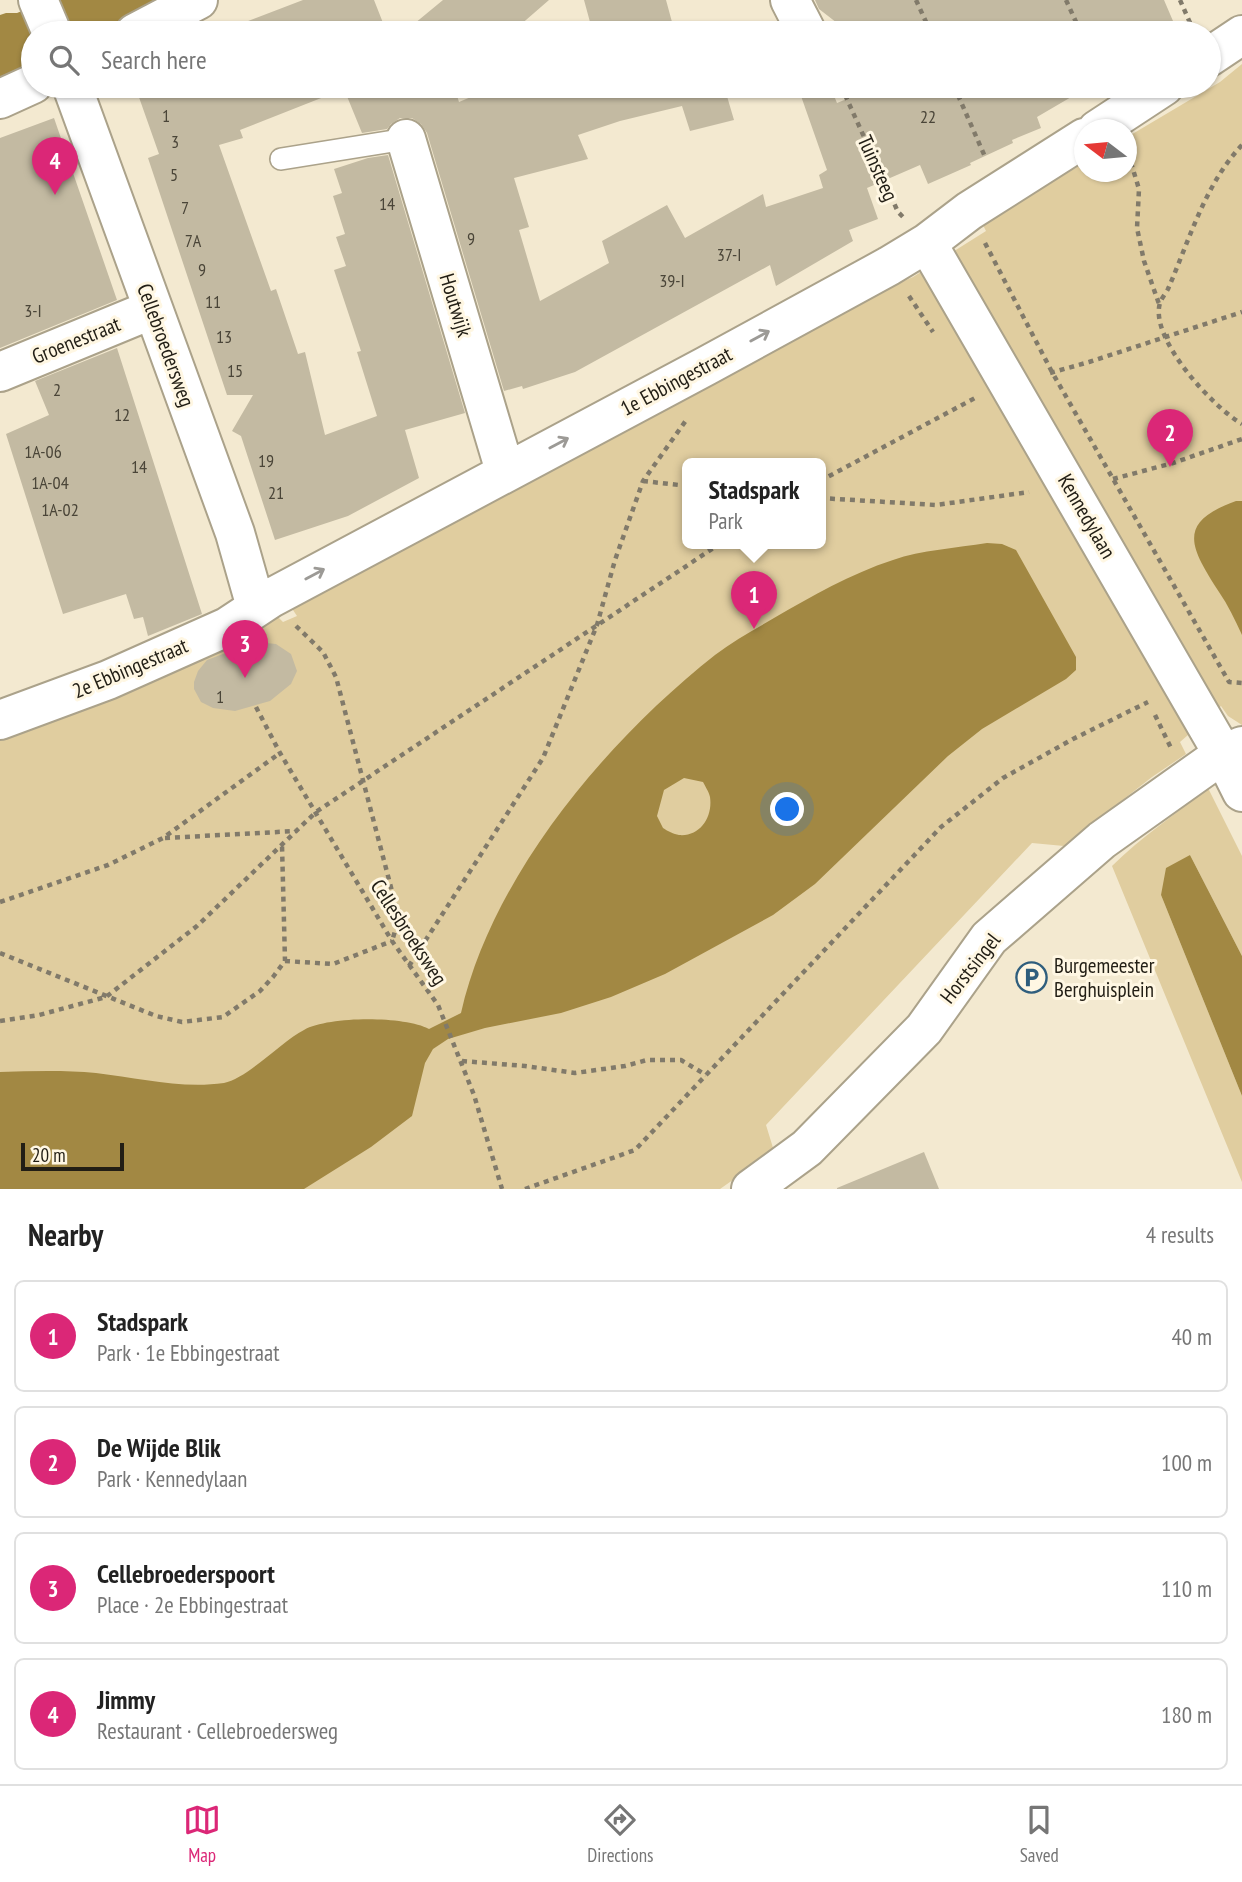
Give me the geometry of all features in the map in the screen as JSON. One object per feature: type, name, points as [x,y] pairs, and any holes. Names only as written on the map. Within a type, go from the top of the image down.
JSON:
[{"type":"street","points":[[38,0],[47,21]]},
{"type":"street","points":[[158,21],[198,0]]},
{"type":"street","points":[[790,0],[801,21]]},
{"type":"street","points":[[1221,49],[1242,35]]},
{"type":"street","points":[[0,99],[21,89]]},
{"type":"street","name":"Cellebroedersweg","points":[[76,98],[235,533],[251,610]]},
{"type":"street","points":[[1114,119],[1146,98]]},
{"type":"street","name":"Houtwijk","points":[[407,139],[505,471]]},
{"type":"street","name":"1e Ebbingestraat","points":[[251,610],[505,471],[706,366],[928,243],[985,201],[1074,144]]},
{"type":"street","name":"Kennedylaan","points":[[928,243],[1232,750],[1242,792]]},
{"type":"street","name":"Groenestraat","points":[[0,372],[153,309]]},
{"type":"street","name":"2e Ebbingestraat","points":[[0,720],[108,680],[251,610]]},
{"type":"street","name":"Horstsingel","points":[[751,1189],[807,1148],[924,1029],[989,938],[1102,840],[1232,750]]},
{"type":"lane","points":[[281,159],[407,139]]},
{"type":"path","points":[[916,0],[926,21]]},
{"type":"path","points":[[1066,0],[1076,21]]},
{"type":"path","points":[[1180,0],[1190,21]]},
{"type":"path","name":"Tuinsteeg","points":[[846,98],[898,212],[928,243]]},
{"type":"path","points":[[957,98],[985,201],[1052,372],[1229,682],[1242,683]]},
{"type":"path","points":[[1159,304],[1215,182],[1228,159],[1242,145]]},
{"type":"path","points":[[1137,182],[1139,189],[1137,228],[1144,261],[1159,304],[1163,336],[1173,356],[1189,374],[1242,424]]},
{"type":"path","points":[[1052,372],[1242,312]]},
{"type":"path","points":[[826,478],[976,397]]},
{"type":"path","points":[[409,966],[543,758],[597,625],[615,560],[643,481],[693,411]]},
{"type":"path","points":[[1113,479],[1172,463],[1242,439]]},
{"type":"path","points":[[643,481],[682,485]]},
{"type":"path","points":[[826,498],[936,505],[1030,492]]},
{"type":"path","points":[[0,1021],[106,998],[197,926],[316,812],[711,549]]},
{"type":"path","points":[[251,610],[290,621],[323,652],[330,663],[336,677],[398,918],[392,942],[333,964],[285,961]]},
{"type":"path","points":[[525,1189],[635,1150],[941,827],[1003,778],[1148,702]]},
{"type":"path","name":"Cellesbroeksweg","points":[[256,707],[280,753],[392,942],[438,1005],[474,1095],[502,1189]]},
{"type":"path","points":[[0,902],[108,865],[163,838],[280,753]]},
{"type":"path","points":[[163,838],[297,831]]},
{"type":"path","points":[[0,953],[156,1016],[181,1023],[223,1017],[260,992],[285,961],[282,844]]},
{"type":"path","points":[[462,1061],[575,1073],[647,1060],[681,1060],[706,1075]]},
{"type":"shaded area","points":[[49,0],[184,0],[140,21],[21,21],[21,75],[0,85],[0,15],[17,13]]},
{"type":"shaded area","points":[[1242,64],[1242,725],[1228,716],[1221,706],[1180,742],[1186,754],[1152,777],[1064,846],[1032,843],[766,1125],[774,1151],[720,1189],[0,1189],[0,730],[163,672],[261,631],[259,626],[276,615],[283,622],[297,616],[291,607],[891,274],[897,284],[913,277],[986,231],[983,225],[1074,169],[1074,182],[1137,182],[1137,131],[1193,98],[1221,98],[1221,81]]},
{"type":"shaded area","points":[[1236,501],[1242,501],[1242,635],[1202,563],[1194,539],[1196,528],[1203,518]]},
{"type":"shaded area","points":[[987,543],[1002,544],[1016,550],[1076,657],[1076,670],[1066,679],[982,729],[948,756],[815,884],[773,915],[665,974],[611,997],[561,1013],[485,1028],[448,1039],[433,1049],[425,1063],[412,1116],[371,1147],[304,1189],[0,1189],[0,1072],[72,1071],[176,1084],[224,1083],[243,1075],[295,1035],[316,1025],[366,1019],[402,1022],[429,1029],[461,1013],[476,962],[498,911],[526,862],[595,770],[674,689],[736,640],[846,579],[904,557]],"holes":[[[684,778],[703,782],[710,804],[704,824],[686,835],[677,835],[663,828],[657,816],[664,790]]]},
{"type":"shaded area","points":[[1208,788],[1242,856],[1242,956],[1190,855],[1161,895],[1242,1096],[1242,1182],[1112,866]]},
{"type":"shaded area","points":[[1190,855],[1242,956],[1242,1096],[1161,895],[1166,868]]},
{"type":"building","points":[[303,0],[374,0],[382,21],[248,21]]},
{"type":"building","points":[[443,0],[549,0],[525,21],[418,21]]},
{"type":"building","points":[[584,0],[666,0],[672,21],[590,21]]},
{"type":"building","points":[[815,0],[1164,0],[1173,21],[834,21],[819,9]]},
{"type":"building","points":[[139,98],[321,98],[240,130],[243,138],[219,145],[271,291],[276,289],[298,354],[305,352],[325,435],[377,416],[357,352],[361,351],[334,270],[346,266],[336,237],[345,234],[333,196],[342,193],[334,169],[368,158],[388,155],[465,413],[405,430],[419,478],[348,516],[275,540],[241,436],[232,431],[253,395],[227,395],[148,158],[159,154]]},
{"type":"building","points":[[348,98],[458,98],[459,102],[468,98],[728,98],[734,120],[690,131],[682,106],[620,121],[578,135],[588,159],[514,178],[529,227],[519,230],[540,301],[609,263],[602,241],[667,205],[685,238],[763,194],[766,207],[823,188],[819,175],[827,170],[802,98],[835,98],[837,103],[849,98],[1069,98],[1037,117],[1041,128],[1012,140],[1013,143],[970,163],[971,165],[928,184],[920,165],[867,188],[878,219],[849,230],[853,241],[776,286],[770,265],[575,372],[523,389],[522,386],[504,391],[427,133],[421,124],[412,118],[400,118],[387,129],[362,133]]},
{"type":"building","points":[[54,118],[117,300],[0,348],[0,138]]},
{"type":"building","points":[[117,348],[202,614],[148,636],[143,617],[134,619],[126,594],[63,614],[6,434],[49,415],[35,381]]},
{"type":"building","points":[[255,642],[276,644],[291,654],[297,671],[291,684],[270,701],[235,711],[213,708],[201,702],[194,689],[194,682],[198,671],[207,660]]},
{"type":"building","points":[[924,1152],[939,1189],[837,1189],[837,1188]]},
{"type":"place","name":"Jimmy","points":[[55,195]]},
{"type":"place","name":"De Wijde Blik","points":[[1170,467]]},
{"type":"place","name":"Stadspark","points":[[754,629]]},
{"type":"place","name":"Cellebroederspoort","points":[[245,678]]},
{"type":"place","name":"Burgemeester Berghuisplein","points":[[1031,977]]}]
